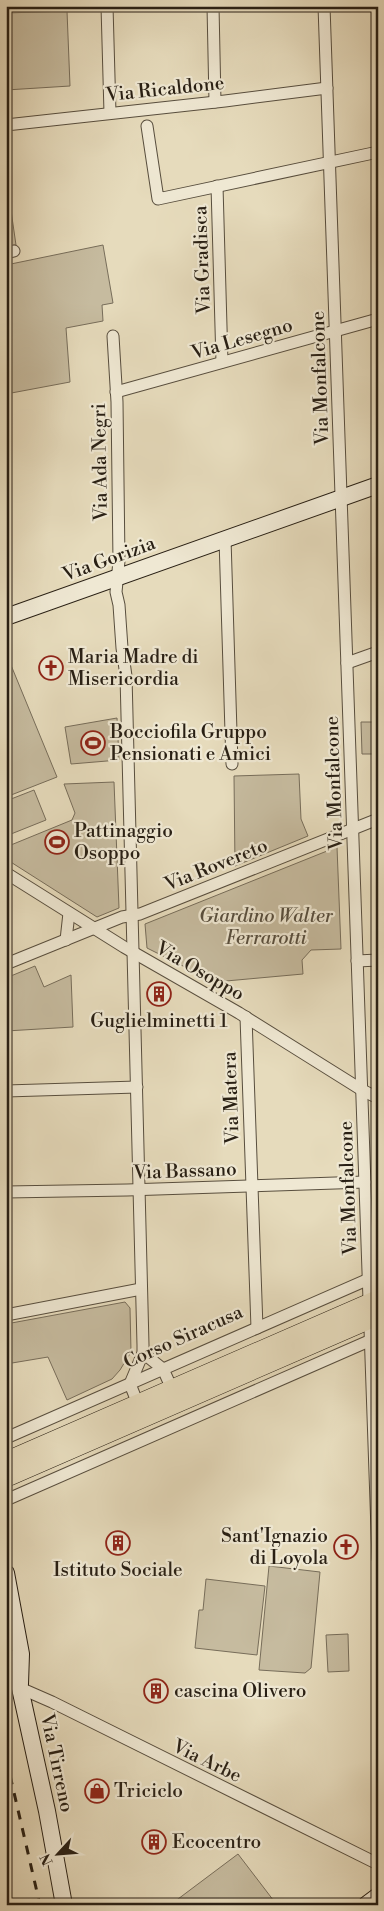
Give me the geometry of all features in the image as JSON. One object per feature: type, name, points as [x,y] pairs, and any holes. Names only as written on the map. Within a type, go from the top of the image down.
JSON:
[{"type":"main road","points":[[6,1478],[141,1411],[374,1309]]},
{"type":"main road","points":[[6,1461],[141,1411]]},
{"type":"street","points":[[106,6],[110,113]]},
{"type":"street","points":[[213,6],[215,102]]},
{"type":"street","name":"Via Monfalcone","points":[[324,6],[365,1182],[373,1277],[378,1559]]},
{"type":"street","name":"Via Ricaldone","points":[[6,124],[327,88]]},
{"type":"street","name":"Via Gradisca","points":[[147,126],[158,199],[378,152]]},
{"type":"street","name":"Via Gradisca","points":[[217,186],[222,362]]},
{"type":"street","name":"Via Lesegno","points":[[116,392],[378,319]]},
{"type":"street","name":"Via Ada Negri","points":[[112,336],[116,392],[116,592],[126,676],[143,1353]]},
{"type":"street","name":"Via Gorizia","points":[[6,617],[378,485]]},
{"type":"street","points":[[225,539],[232,764]]},
{"type":"street","points":[[347,663],[378,652]]},
{"type":"street","name":"Via Rovereto","points":[[6,964],[122,917],[131,916],[241,875],[378,819]]},
{"type":"street","name":"Via Osoppo","points":[[6,873],[132,952],[246,1017],[362,1090],[378,1098]]},
{"type":"street","points":[[66,940],[69,913]]},
{"type":"street","points":[[357,961],[378,960]]},
{"type":"street","name":"Via Matera","points":[[246,1017],[257,1328]]},
{"type":"street","points":[[6,1091],[137,1087]]},
{"type":"street","name":"Via Bassano","points":[[6,1192],[139,1190],[365,1182]]},
{"type":"street","name":"Corso Siracusa","points":[[6,1438],[373,1277]]},
{"type":"street","points":[[6,1315],[141,1289]]},
{"type":"street","points":[[6,1500],[374,1339]]},
{"type":"street","points":[[153,1437],[130,1384],[143,1353],[163,1369],[186,1422]]},
{"type":"street","name":"Via Tirreno","points":[[6,1573],[21,1654],[20,1688]]},
{"type":"street","name":"Via Tirreno","points":[[6,1655],[20,1688],[47,1812],[64,1905]]},
{"type":"street","name":"Via Arbe","points":[[20,1688],[52,1702],[378,1864]]},
{"type":"street","points":[[366,1905],[378,1896]]},
{"type":"green space","points":[[67,11],[70,86],[6,90],[6,13]]},
{"type":"green space","points":[[6,176],[16,245],[6,246]]},
{"type":"green space","points":[[103,245],[113,303],[102,305],[103,321],[66,328],[70,382],[6,394],[6,265]]},
{"type":"green space","points":[[6,653],[57,777],[6,797]]},
{"type":"green space","name":"Bocciofila Gruppo Pensionati e Amici","points":[[117,718],[119,760],[71,764],[65,727]]},
{"type":"green space","points":[[361,722],[378,722],[378,754],[362,754]]},
{"type":"green space","points":[[299,774],[301,819],[308,836],[235,866],[234,776]]},
{"type":"green space","points":[[114,782],[119,908],[97,917],[6,859],[6,847],[72,820],[75,813],[64,784]]},
{"type":"green space","points":[[34,790],[46,820],[6,836],[6,801]]},
{"type":"green space","name":"Giardino Walter Ferrarotti","points":[[337,847],[341,949],[311,950],[302,960],[303,974],[215,982],[147,948],[145,924]]},
{"type":"green space","points":[[35,966],[44,987],[71,975],[73,1027],[6,1031],[6,978]]},
{"type":"green space","points":[[125,1302],[130,1308],[131,1352],[112,1379],[67,1400],[48,1357],[6,1364],[6,1324]]},
{"type":"green space","points":[[269,1566],[320,1572],[311,1668],[305,1673],[259,1670]]},
{"type":"green space","points":[[206,1579],[265,1586],[257,1655],[195,1648],[199,1610],[203,1610]]},
{"type":"green space","points":[[348,1634],[349,1671],[328,1672],[326,1635]]},
{"type":"green space","points":[[238,1854],[277,1905],[170,1905]]},
{"type":"railway","points":[[6,1758],[40,1905]]},
{"type":"place","name":"Maria Madre di Misericordia","points":[[51,668]]},
{"type":"place","name":"Bocciofila Gruppo Pensionati e Amici","points":[[93,743]]},
{"type":"place","name":"Pattinaggio Osoppo","points":[[57,842]]},
{"type":"place","name":"Guglielminetti 1","points":[[159,994]]},
{"type":"place","name":"Istituto Sociale","points":[[118,1543]]},
{"type":"place","name":"Sant'Ignazio di Loyola","points":[[346,1547]]},
{"type":"place","name":"cascina Olivero","points":[[156,1691]]},
{"type":"place","name":"Triciclo","points":[[97,1791]]},
{"type":"place","name":"Ecocentro","points":[[154,1842]]}]
